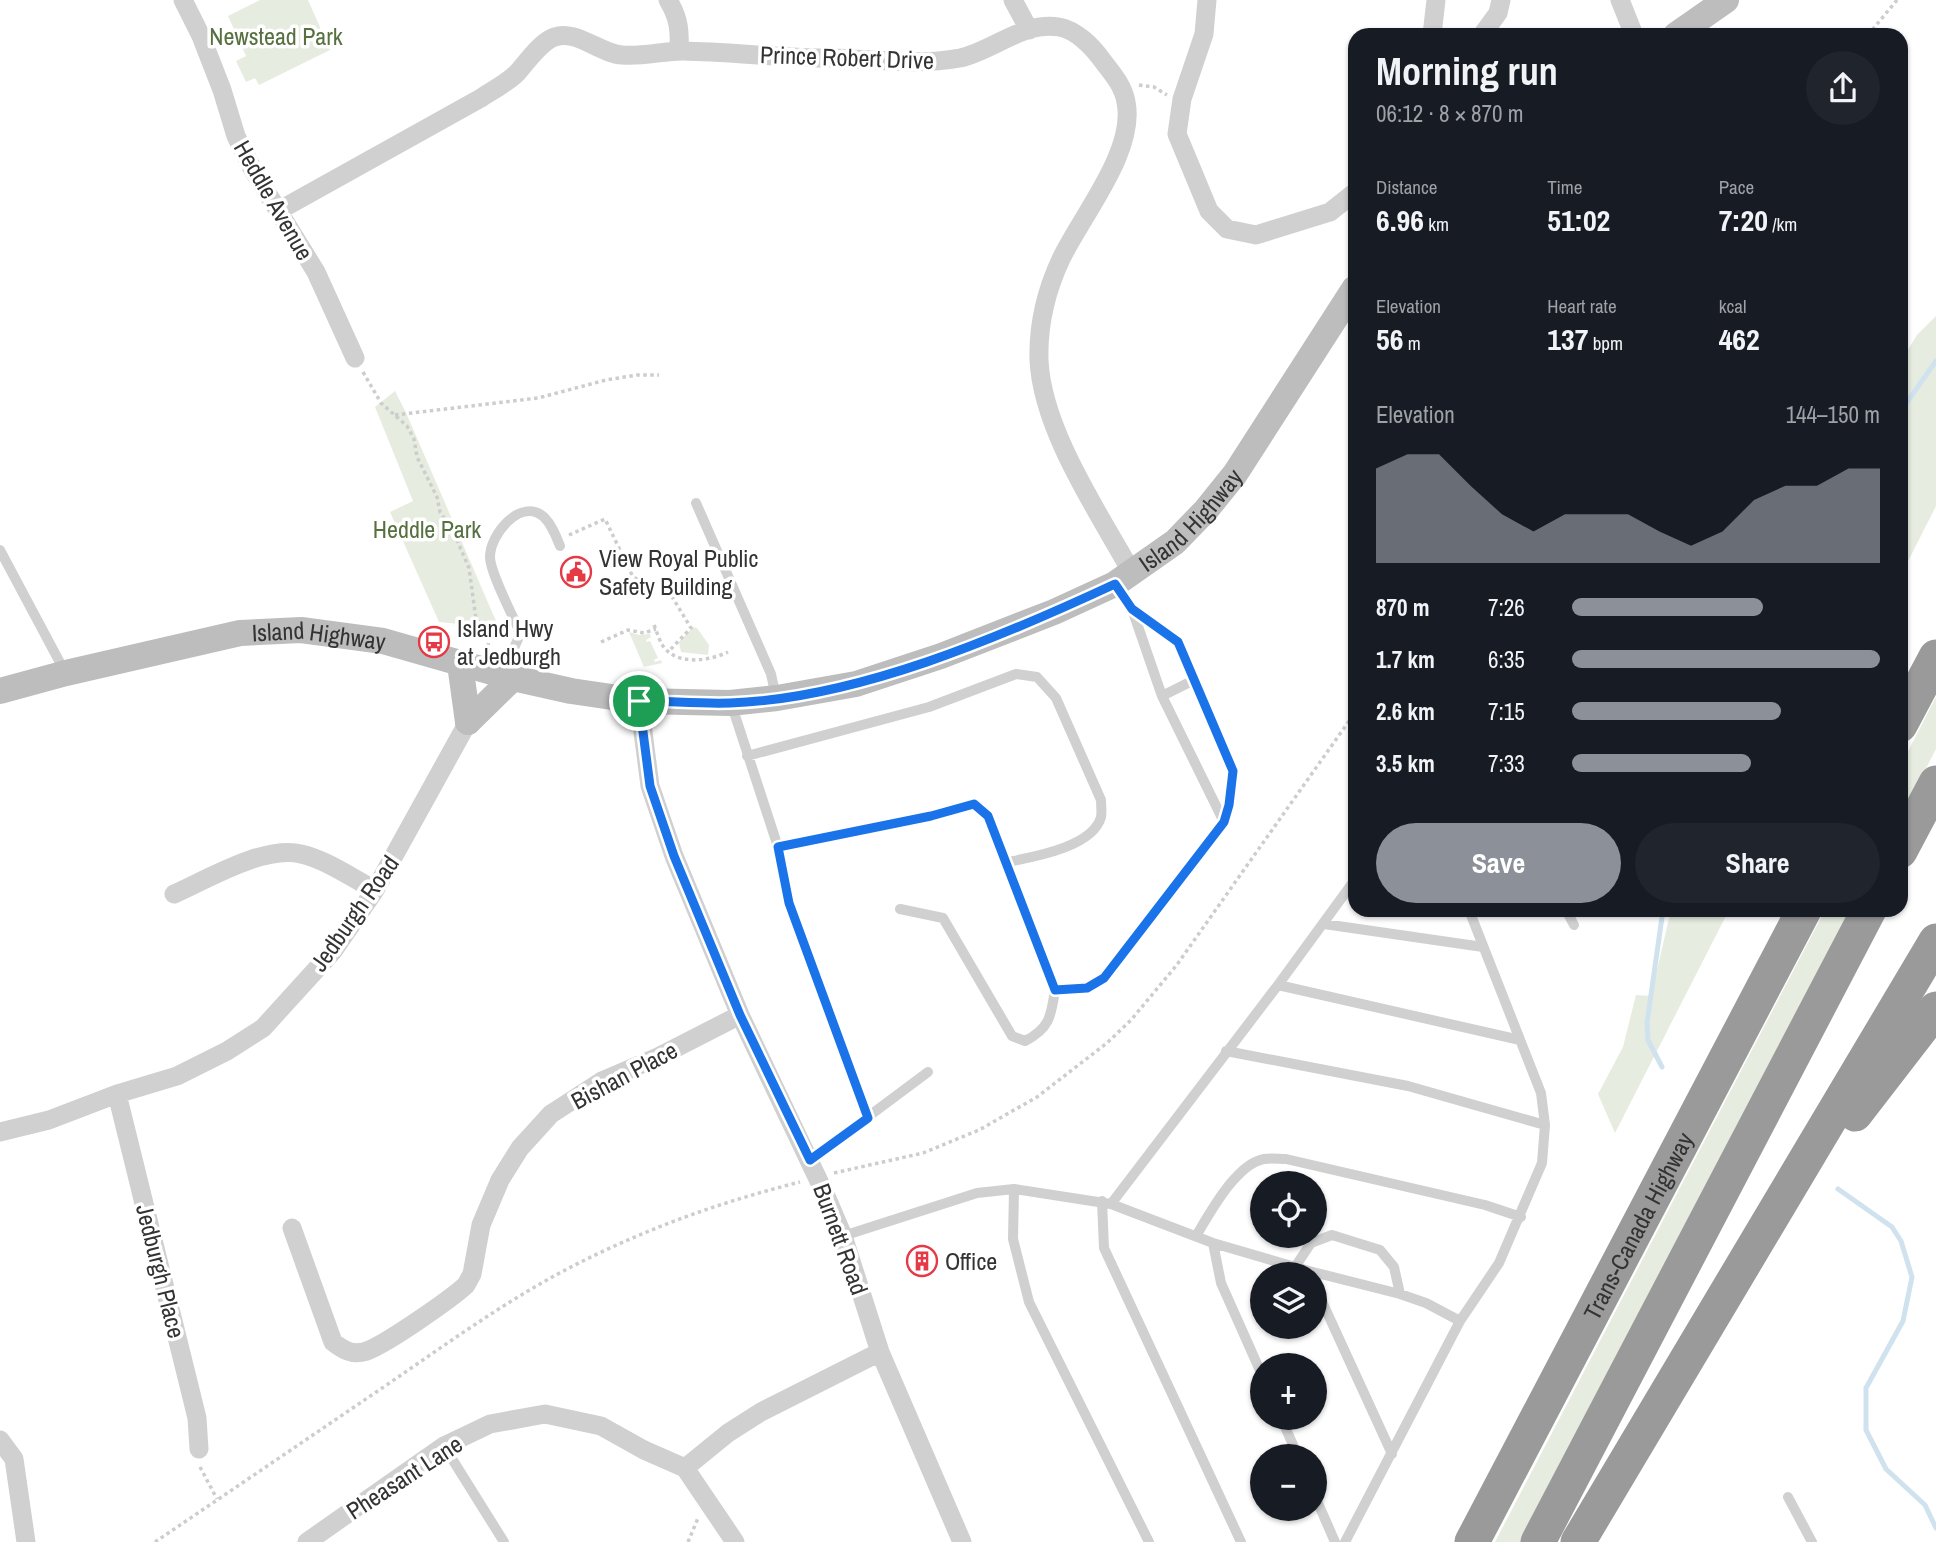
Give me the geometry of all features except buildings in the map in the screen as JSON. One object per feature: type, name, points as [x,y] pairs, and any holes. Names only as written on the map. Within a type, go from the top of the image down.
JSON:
[{"type":"highway","points":[[1908,710],[1936,657]]},
{"type":"highway","points":[[1908,836],[1936,783]]},
{"type":"highway","name":"Trans-Canada Highway","points":[[1472,1542],[1800,917]]},
{"type":"highway","points":[[1538,1542],[1865,917]]},
{"type":"highway","points":[[1578,1542],[1936,942]]},
{"type":"highway","points":[[1728,1290],[1884,1074],[1936,1009]]},
{"type":"main road","points":[[1686,28],[1726,0]]},
{"type":"main road","name":"Island Highway","points":[[0,691],[240,633],[301,630],[383,641],[489,672],[571,691],[639,701],[730,703],[856,684],[941,656],[1054,612],[1124,578],[1175,542],[1236,474],[1348,298]]},
{"type":"main road","points":[[468,722],[489,672]]},
{"type":"main road","points":[[468,722],[489,672]]},
{"type":"street","name":"Heddle Avenue","points":[[183,0],[205,47],[236,136],[316,272],[355,358]]},
{"type":"street","points":[[668,0],[680,27],[679,51]]},
{"type":"street","points":[[1013,0],[1029,30]]},
{"type":"street","points":[[1207,0],[1204,34],[1182,99],[1177,134],[1209,211],[1227,229],[1256,235],[1330,212],[1348,198]]},
{"type":"street","points":[[1433,28],[1436,0]]},
{"type":"street","points":[[1487,28],[1498,13],[1501,0]]},
{"type":"street","points":[[1620,0],[1631,28]]},
{"type":"street","name":"Prince Robert Drive","points":[[278,211],[481,97],[513,76],[552,38],[564,35],[619,55],[679,51],[911,63],[965,57],[1029,30],[1046,26],[1072,31],[1098,55],[1121,86],[1127,105],[1126,127],[1119,153],[1075,232],[1049,289],[1040,327],[1039,362],[1043,389],[1055,427],[1124,578]]},
{"type":"street","name":"Burnett Road","points":[[639,701],[650,786],[674,856],[740,1015],[810,1160],[843,1236],[880,1352],[962,1542]]},
{"type":"street","name":"Jedburgh Road","points":[[0,1132],[49,1120],[117,1094],[177,1076],[227,1051],[263,1028],[333,951],[374,890],[468,722]]},
{"type":"street","points":[[174,894],[262,855],[290,852],[314,858],[374,890]]},
{"type":"street","name":"Bishan Place","points":[[292,1228],[333,1342],[342,1350],[354,1353],[374,1349],[466,1285],[472,1274],[481,1225],[500,1180],[520,1148],[551,1114],[602,1081],[740,1015]]},
{"type":"street","name":"Jedburgh Place","points":[[117,1094],[197,1418],[199,1449]]},
{"type":"street","points":[[736,1542],[685,1468],[728,1433],[761,1412],[880,1352]]},
{"type":"street","name":"Pheasant Lane","points":[[307,1542],[444,1446],[490,1424],[545,1414],[601,1426],[644,1450],[685,1468]]},
{"type":"street","points":[[0,1440],[14,1459],[26,1542]]},
{"type":"lane","points":[[696,503],[772,674],[776,698]]},
{"type":"lane","points":[[489,672],[518,639],[518,628],[489,561],[490,548],[509,519],[521,512],[533,511],[543,516],[551,525],[560,546]]},
{"type":"lane","points":[[0,550],[66,673]]},
{"type":"lane","points":[[1124,578],[1162,696],[1224,822]]},
{"type":"lane","points":[[1055,990],[1087,988],[1104,978],[1224,822],[1229,805],[1233,771],[1178,642],[1132,609]]},
{"type":"lane","points":[[747,756],[929,707],[1016,674],[1037,677],[1056,698],[1101,800],[1101,819],[1090,832],[1062,851],[1008,862]]},
{"type":"lane","points":[[1162,696],[1194,680]]},
{"type":"lane","points":[[730,703],[778,847],[789,903],[868,1118]]},
{"type":"lane","points":[[778,847],[931,816],[974,804],[988,816],[1008,862],[1055,990],[1051,1017],[1040,1034],[1025,1041],[1012,1036],[943,918],[900,909]]},
{"type":"lane","points":[[1241,1542],[1104,1248],[1106,1203],[1278,985],[1348,890]]},
{"type":"lane","points":[[1345,1542],[1460,1321],[1499,1264],[1542,1163],[1545,1125],[1541,1093],[1472,917]]},
{"type":"lane","points":[[1570,917],[1574,925]]},
{"type":"lane","points":[[1324,924],[1483,947]]},
{"type":"lane","points":[[1278,985],[1520,1040]]},
{"type":"lane","points":[[1226,1051],[1408,1086],[1545,1125]]},
{"type":"lane","points":[[810,1160],[928,1072]]},
{"type":"lane","points":[[1196,1236],[1217,1202],[1243,1170],[1263,1159],[1286,1159],[1485,1205],[1521,1217]]},
{"type":"lane","points":[[1014,1189],[1013,1239],[1030,1302],[1149,1542]]},
{"type":"lane","points":[[843,1236],[977,1193],[1014,1189],[1106,1203],[1213,1242],[1279,1262]]},
{"type":"lane","points":[[1298,1262],[1311,1243],[1332,1235],[1380,1250],[1394,1266],[1400,1294]]},
{"type":"lane","points":[[1213,1242],[1222,1283],[1252,1353]]},
{"type":"lane","points":[[1327,1277],[1400,1294],[1426,1303],[1460,1321]]},
{"type":"lane","points":[[1327,1312],[1392,1454]]},
{"type":"lane","points":[[444,1446],[504,1542]]},
{"type":"lane","points":[[1788,1497],[1812,1542]]},
{"type":"lane","points":[[1326,1521],[1335,1542]]},
{"type":"path","points":[[1874,28],[1897,0]]},
{"type":"path","points":[[1121,86],[1146,85],[1167,96],[1182,99]]},
{"type":"path","points":[[355,358],[381,403],[407,425],[414,439],[417,457],[437,497],[440,512],[453,531],[468,568],[476,619],[489,632],[489,672]]},
{"type":"path","points":[[396,415],[538,397],[606,380],[659,375]]},
{"type":"path","points":[[582,530],[606,519],[632,575],[646,584],[662,580],[691,628],[669,651]]},
{"type":"path","points":[[676,603],[682,599]]},
{"type":"path","points":[[601,642],[628,630],[644,633],[655,627],[664,647],[681,658],[709,659],[728,652]]},
{"type":"path","points":[[201,1472],[217,1499]]},
{"type":"green space","name":"Newstead Park","points":[[260,0],[308,0],[330,50],[259,85],[255,78],[246,82],[236,61],[246,56],[228,16]]},
{"type":"green space","points":[[1936,316],[1936,506],[1908,561],[1908,350],[1917,335]]},
{"type":"green space","name":"Heddle Park","points":[[395,391],[499,628],[439,622],[390,512],[413,501],[375,407]]},
{"type":"green space","points":[[693,627],[697,628],[709,645],[708,655],[681,652],[679,642]]},
{"type":"green space","points":[[629,632],[650,634],[651,637],[646,640],[650,641],[658,658],[654,660],[661,660],[662,663],[644,667]]},
{"type":"green space","points":[[1936,697],[1936,749],[1908,803],[1908,751]]},
{"type":"green space","points":[[1669,917],[1725,917],[1615,1133],[1598,1094],[1623,1047],[1636,995],[1651,996]]},
{"type":"green space","points":[[1821,917],[1848,917],[1523,1542],[1495,1542]]},
{"type":"waterway","points":[[1908,401],[1936,361]]},
{"type":"waterway","points":[[1662,917],[1647,1023],[1648,1040],[1662,1067]]},
{"type":"waterway","points":[[1838,1189],[1892,1227],[1901,1241],[1912,1277],[1903,1321],[1866,1388],[1866,1430],[1886,1469],[1925,1505],[1936,1528]]},
{"type":"place","name":"View Royal Public Safety Building","points":[[576,572]]},
{"type":"place","name":"Island Hwy at Jedburgh","points":[[434,642]]},
{"type":"place","name":"Office","points":[[922,1261]]},
{"type":"route","points":[[1115,584],[1132,609],[1178,642],[1233,771],[1229,805],[1224,822],[1104,978],[1087,988],[1055,990],[1008,862],[988,816],[974,804],[931,816],[778,847],[789,903],[868,1118],[810,1160],[740,1015],[674,856],[650,786],[639,701],[730,703],[856,684],[941,656],[1054,612],[1115,584]]}]
